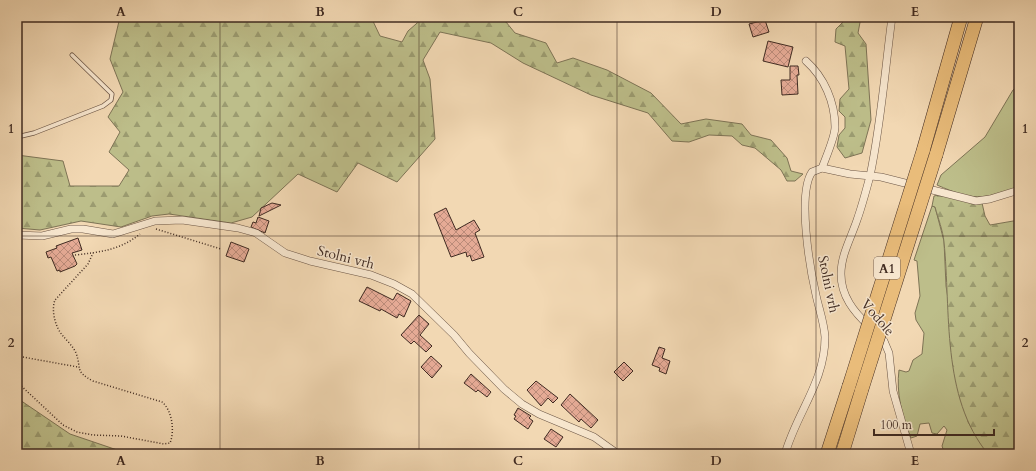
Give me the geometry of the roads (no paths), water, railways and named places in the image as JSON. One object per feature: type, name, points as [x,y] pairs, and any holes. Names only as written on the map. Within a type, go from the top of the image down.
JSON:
[{"type":"highway","name":"A1","points":[[827,454],[923,151],[961,17]]},
{"type":"highway","name":"A1","points":[[842,454],[936,155],[977,17]]},
{"type":"street","name":"Vodole","points":[[892,17],[880,118],[870,177],[857,220],[842,258],[841,275],[842,290],[849,304],[884,341],[889,353],[893,391],[911,454]]},
{"type":"street","points":[[806,61],[817,70],[825,83],[835,128],[822,168],[899,181],[976,201],[990,200],[1019,190]]},
{"type":"street","name":"Stolni vrh","points":[[785,454],[797,424],[817,383],[822,362],[824,324],[816,294],[809,253],[805,210],[809,176],[812,172],[822,168]]},
{"type":"street","name":"Stolni vrh","points":[[17,235],[42,236],[77,229],[113,234],[165,219],[202,222],[238,228],[256,233],[285,253],[310,262],[371,275],[394,284],[412,294],[454,335],[469,353],[504,389],[522,404],[539,414],[594,437],[618,454]]},
{"type":"lane","points":[[17,137],[34,133],[103,106],[111,100],[112,94],[72,55]]}]
